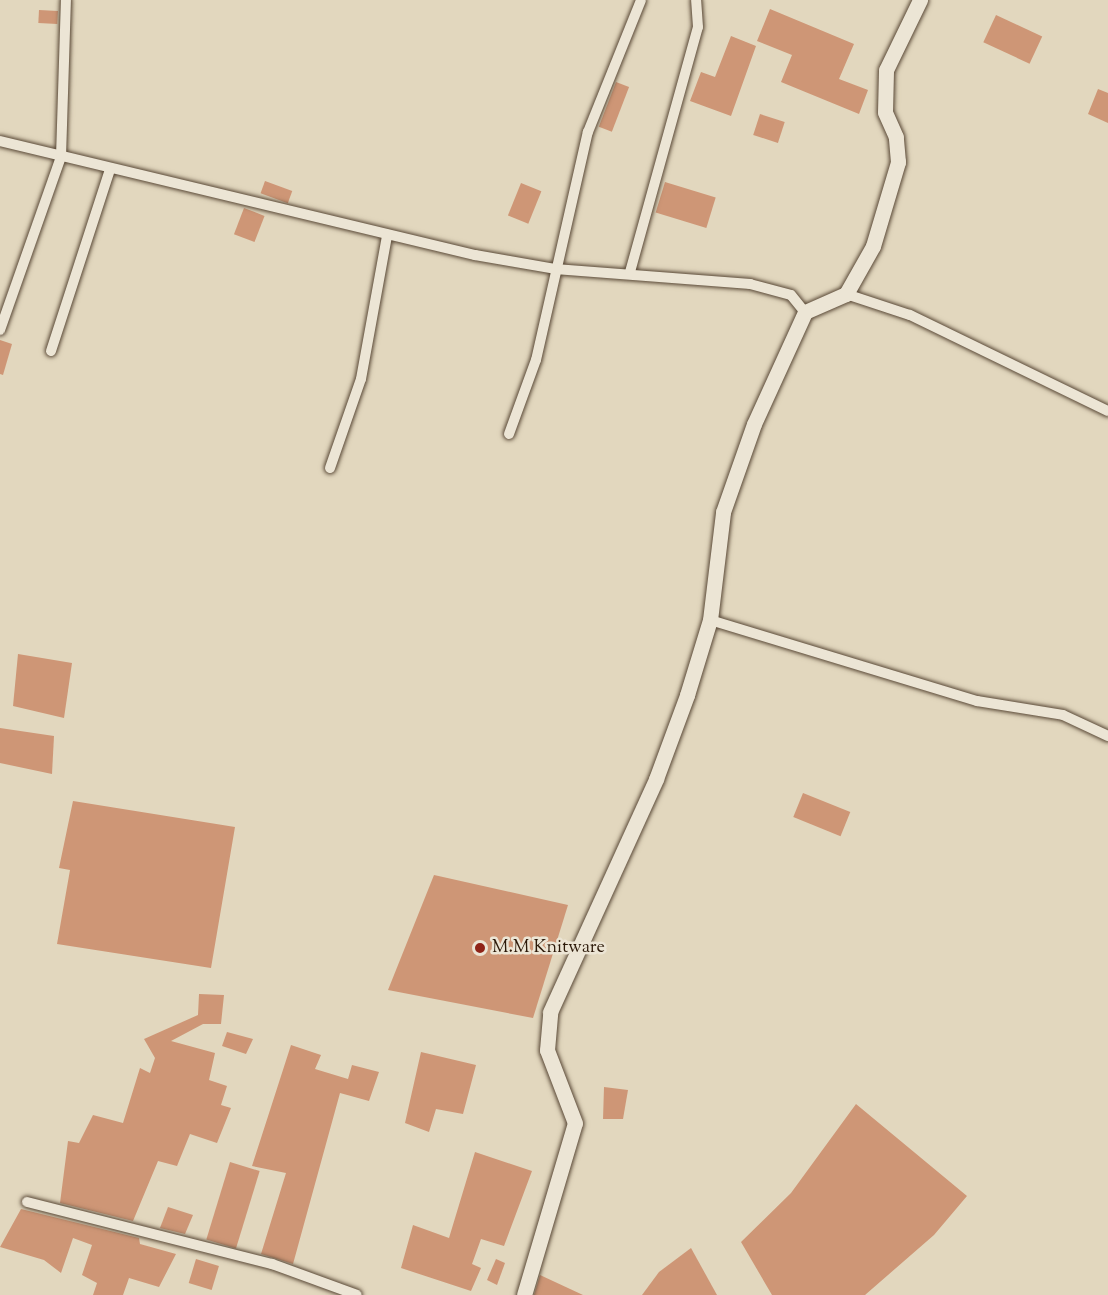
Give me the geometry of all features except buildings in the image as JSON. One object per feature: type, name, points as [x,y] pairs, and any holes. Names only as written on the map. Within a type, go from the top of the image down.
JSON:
[{"type":"street","points":[[0,330],[61,157],[66,0]]},
{"type":"street","points":[[509,434],[536,360],[588,132],[641,0]]},
{"type":"street","points":[[630,272],[698,27],[696,0]]},
{"type":"street","points":[[524,1295],[575,1123],[547,1050],[550,1012],[656,779],[710,620],[723,512],[754,424],[805,312],[846,294],[873,246],[890,196],[898,162],[882,90],[886,70],[920,0]]},
{"type":"street","points":[[0,141],[387,236],[555,269],[630,272],[750,284],[791,295],[805,312]]},
{"type":"street","points":[[51,351],[110,169]]},
{"type":"street","points":[[330,468],[361,379],[387,236]]},
{"type":"street","points":[[846,294],[910,315],[1108,411]]},
{"type":"street","points":[[710,620],[977,701],[1063,715],[1108,736]]},
{"type":"street","points":[[27,1202],[272,1264],[357,1295]]},
{"type":"place","name":"M.M Knitware","points":[[480,948]]}]
